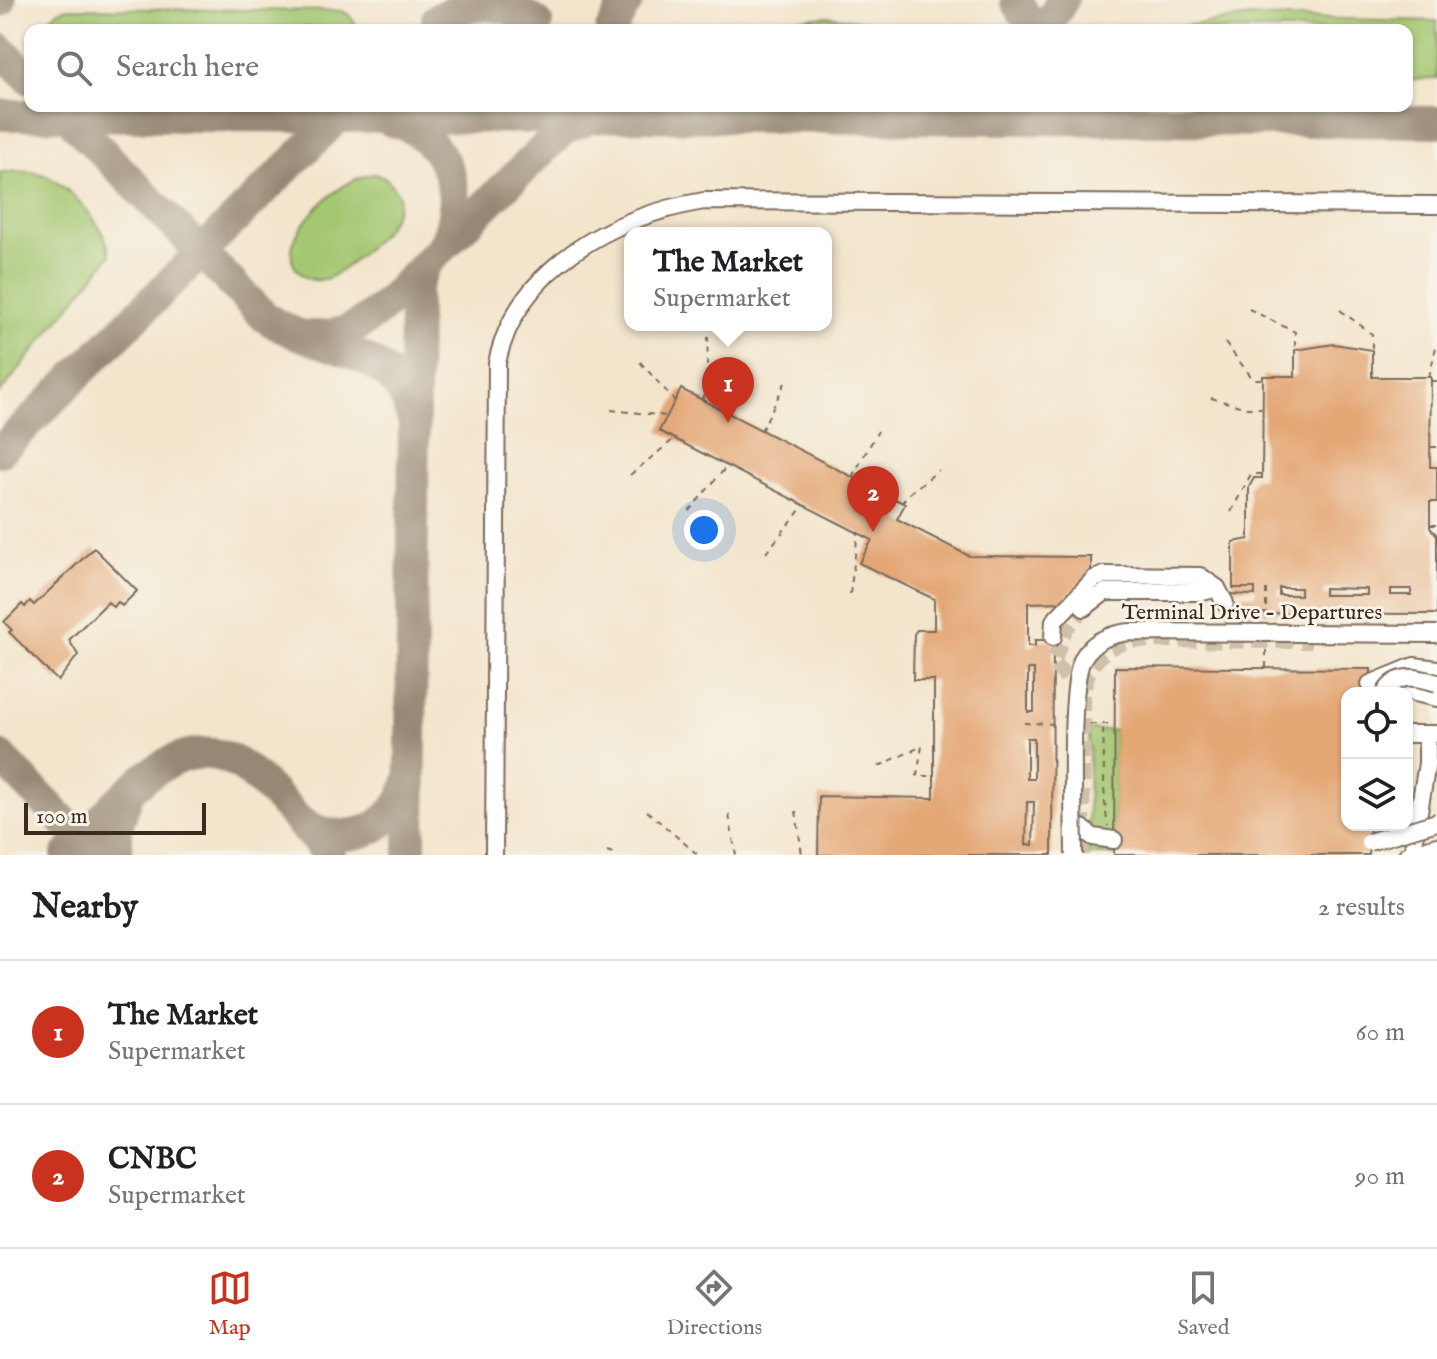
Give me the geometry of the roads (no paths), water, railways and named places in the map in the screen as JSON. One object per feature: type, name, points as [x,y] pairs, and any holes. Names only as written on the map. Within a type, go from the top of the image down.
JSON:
[{"type":"street","points":[[494,855],[497,363],[502,339],[530,296],[564,259],[585,242],[654,211],[704,201],[1437,205]]},
{"type":"street","points":[[1053,637],[1054,621],[1094,579],[1104,575],[1200,576],[1221,595],[1203,592],[1105,592],[1084,608]]},
{"type":"street","name":"Terminal Drive - Departures","points":[[1074,855],[1075,683],[1081,661],[1096,643],[1112,635],[1130,632],[1437,634]]},
{"type":"street","points":[[1378,687],[1414,666],[1437,669]]},
{"type":"street","points":[[1382,687],[1406,677],[1437,683]]},
{"type":"street","points":[[1413,693],[1437,698]]},
{"type":"street","points":[[1413,733],[1434,733],[1412,855],[1437,846]]},
{"type":"street","points":[[1369,842],[1437,822]]},
{"type":"street","points":[[1082,828],[1093,837],[1111,840]]},
{"type":"tunnel","points":[[1225,603],[1245,641]]},
{"type":"tunnel","points":[[1083,694],[1053,663],[1065,629],[1084,608]]},
{"type":"tunnel","points":[[1082,855],[1083,694],[1088,673],[1100,656],[1116,645],[1137,640],[1311,641]]},
{"type":"place","name":"The Market","points":[[728,423]]},
{"type":"place","name":"CNBC","points":[[873,532]]}]
